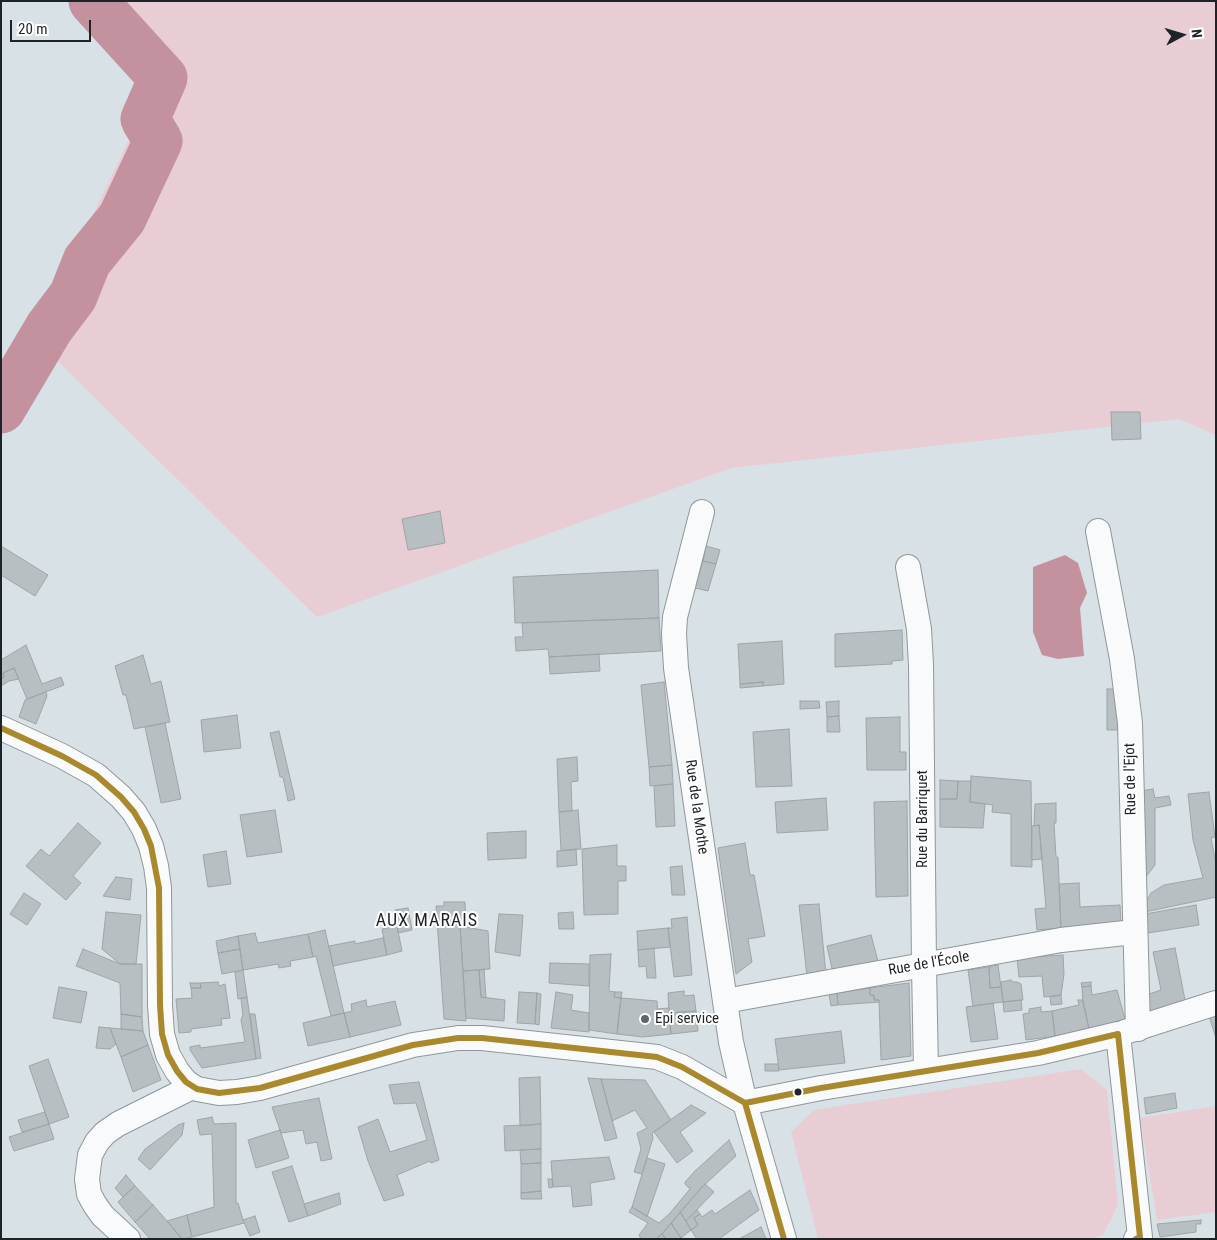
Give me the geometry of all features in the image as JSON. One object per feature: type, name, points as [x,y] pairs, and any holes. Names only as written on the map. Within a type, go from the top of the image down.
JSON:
[{"type":"street","name":"Rue de la Mothe","points":[[702,512],[678,600],[674,634],[676,668],[731,1042],[784,1239]]},
{"type":"street","name":"Rue de l'Ejot","points":[[1098,531],[1122,659],[1130,723],[1134,932],[1128,1031],[1139,1238]]},
{"type":"street","name":"Rue du Barriquet","points":[[908,567],[919,629],[922,665],[926,1071]]},
{"type":"street","points":[[1,728],[62,756],[96,775],[122,797],[144,829],[151,846],[159,888],[162,1034],[168,1055],[177,1071],[192,1087],[210,1092],[237,1092],[260,1088],[413,1045],[458,1038],[482,1038],[657,1057],[682,1067],[746,1103],[822,1088],[1038,1053],[1128,1031],[1216,1003]]},
{"type":"street","name":"Rue de l'École","points":[[725,1001],[1061,940],[1134,932]]},
{"type":"street","points":[[128,1239],[103,1216],[89,1194],[87,1179],[90,1155],[97,1142],[106,1132],[118,1124],[192,1087]]},
{"type":"shaded area","points":[[89,1],[1216,1],[1216,435],[1179,419],[731,468],[317,617],[34,338],[159,77]]},
{"type":"shaded area","points":[[1065,555],[1078,563],[1087,593],[1080,608],[1084,656],[1058,659],[1042,655],[1033,632],[1033,567]]},
{"type":"shaded area","points":[[1081,1069],[1107,1090],[1118,1205],[1103,1235],[1089,1239],[818,1239],[791,1132],[814,1110]]},
{"type":"shaded area","points":[[1216,1106],[1216,1212],[1157,1220],[1140,1118]]},
{"type":"building","points":[[1111,412],[1140,412],[1141,439],[1112,440]]},
{"type":"building","points":[[440,511],[445,543],[408,550],[402,519]]},
{"type":"building","points":[[1,546],[48,575],[35,596],[1,575]]},
{"type":"building","points":[[706,546],[720,550],[716,564],[703,561]]},
{"type":"building","points":[[703,561],[716,564],[708,591],[695,588]]},
{"type":"building","points":[[658,570],[659,618],[515,623],[513,577]]},
{"type":"building","points":[[659,618],[661,651],[549,657],[548,649],[516,651],[515,637],[523,637],[522,623]]},
{"type":"building","points":[[902,630],[903,660],[892,661],[892,664],[835,667],[835,634]]},
{"type":"building","points":[[782,641],[784,684],[763,686],[763,682],[740,684],[738,644]]},
{"type":"building","points":[[26,645],[42,684],[61,677],[64,685],[27,699],[14,668],[3,673],[4,677],[1,679],[1,660]]},
{"type":"building","points":[[599,654],[600,671],[550,674],[549,657]]},
{"type":"building","points":[[143,655],[151,684],[161,681],[170,722],[134,729],[126,695],[123,695],[115,666]]},
{"type":"building","points":[[14,668],[19,679],[9,681],[1,686],[1,679],[4,677],[3,673]]},
{"type":"building","points":[[664,682],[672,765],[649,767],[641,685]]},
{"type":"building","points":[[763,682],[763,686],[740,688],[740,684]]},
{"type":"building","points":[[1107,689],[1119,689],[1119,730],[1107,730]]},
{"type":"building","points":[[46,692],[47,696],[36,724],[19,717],[25,700]]},
{"type":"building","points":[[800,701],[819,701],[820,708],[800,709]]},
{"type":"building","points":[[839,701],[839,716],[827,717],[826,702]]},
{"type":"building","points":[[237,715],[241,748],[204,752],[201,720]]},
{"type":"building","points":[[839,716],[840,732],[827,732],[827,717]]},
{"type":"building","points":[[900,717],[900,752],[906,752],[906,770],[867,770],[866,718]]},
{"type":"building","points":[[165,723],[181,799],[161,803],[145,727]]},
{"type":"building","points":[[789,729],[792,786],[756,787],[753,732]]},
{"type":"building","points":[[279,731],[295,799],[288,801],[283,777],[280,777],[270,733]]},
{"type":"building","points":[[577,757],[578,781],[571,782],[572,811],[559,812],[557,759]]},
{"type":"building","points":[[672,765],[673,784],[650,786],[649,767]]},
{"type":"building","points":[[971,776],[1031,781],[1032,867],[1011,866],[1011,814],[992,812],[993,805],[970,802]]},
{"type":"building","points":[[940,780],[958,781],[957,799],[940,799]]},
{"type":"building","points":[[958,781],[971,781],[970,802],[985,804],[983,828],[940,827],[940,799],[957,799]]},
{"type":"building","points":[[673,784],[675,826],[656,827],[654,786]]},
{"type":"building","points":[[1153,789],[1155,798],[1169,796],[1171,805],[1155,808],[1155,865],[1142,882],[1140,791]]},
{"type":"building","points":[[1209,792],[1215,837],[1211,838],[1216,864],[1216,897],[1145,912],[1144,906],[1151,893],[1164,885],[1203,878],[1193,840],[1188,794]]},
{"type":"building","points":[[826,798],[828,830],[777,833],[775,802]]},
{"type":"building","points":[[907,801],[908,896],[876,897],[874,802]]},
{"type":"building","points":[[1056,803],[1056,823],[1054,823],[1056,857],[1058,857],[1061,928],[1037,930],[1035,909],[1046,908],[1039,825],[1034,826],[1035,804]]},
{"type":"building","points":[[275,810],[282,852],[247,857],[240,815]]},
{"type":"building","points":[[578,810],[581,849],[561,851],[559,812]]},
{"type":"building","points":[[78,823],[101,843],[73,876],[81,883],[66,900],[26,866],[41,849],[49,856]]},
{"type":"building","points":[[1039,825],[1042,859],[1031,860],[1032,826]]},
{"type":"building","points":[[526,831],[526,858],[488,860],[487,833]]},
{"type":"building","points":[[745,843],[750,875],[754,875],[765,936],[748,939],[752,962],[736,974],[718,848]]},
{"type":"building","points":[[617,845],[617,866],[626,866],[626,881],[618,881],[618,914],[584,915],[582,849]]},
{"type":"building","points":[[576,849],[577,865],[557,867],[557,851]]},
{"type":"building","points":[[226,851],[231,884],[208,887],[203,855]]},
{"type":"building","points":[[682,866],[685,895],[672,895],[670,867]]},
{"type":"building","points":[[116,877],[132,879],[130,900],[103,896]]},
{"type":"building","points":[[1079,883],[1080,907],[1120,905],[1121,924],[1061,928],[1059,884]]},
{"type":"building","points":[[24,893],[41,904],[27,925],[10,914]]},
{"type":"building","points":[[444,902],[465,902],[466,927],[460,926],[466,1021],[444,1019],[436,906],[444,906]]},
{"type":"building","points":[[819,904],[826,974],[807,976],[799,905]]},
{"type":"building","points":[[1196,905],[1199,925],[1148,933],[1145,914]]},
{"type":"building","points":[[408,908],[412,930],[398,933],[395,910]]},
{"type":"building","points":[[106,912],[141,915],[136,964],[120,964],[102,949]]},
{"type":"building","points":[[573,912],[574,929],[559,929],[558,913]]},
{"type":"building","points":[[499,914],[523,915],[520,956],[495,952]]},
{"type":"building","points":[[687,917],[692,975],[674,977],[668,928],[672,928],[671,919]]},
{"type":"building","points":[[397,926],[402,951],[387,955],[382,929]]},
{"type":"building","points":[[460,926],[488,931],[490,969],[463,971]]},
{"type":"building","points":[[668,928],[670,947],[638,950],[637,931]]},
{"type":"building","points":[[325,930],[344,1013],[331,1016],[316,956],[313,957],[308,934]]},
{"type":"building","points":[[255,933],[258,943],[308,934],[313,957],[290,961],[291,966],[279,968],[278,964],[243,970],[238,936]]},
{"type":"building","points":[[871,935],[878,961],[833,973],[827,946]]},
{"type":"building","points":[[238,936],[240,949],[218,953],[216,941]]},
{"type":"building","points":[[383,938],[387,955],[333,966],[329,946],[355,941],[355,944]]},
{"type":"building","points":[[654,948],[656,978],[647,978],[646,966],[639,967],[638,950]]},
{"type":"building","points":[[1175,948],[1185,1000],[1152,1011],[1145,1005],[1146,995],[1161,990],[1153,952]]},
{"type":"building","points":[[83,949],[120,964],[142,964],[142,1017],[121,1014],[120,983],[76,966]]},
{"type":"building","points":[[240,949],[243,970],[222,974],[218,953]]},
{"type":"building","points":[[611,954],[609,991],[615,992],[614,997],[621,998],[617,1034],[589,1030],[590,955]]},
{"type":"building","points":[[1063,955],[1064,974],[1061,995],[1044,997],[1042,976],[1019,977],[1017,958]]},
{"type":"building","points":[[550,963],[589,964],[589,986],[549,983]]},
{"type":"building","points":[[998,965],[1001,987],[990,988],[989,967]]},
{"type":"building","points":[[989,967],[990,988],[1001,987],[1003,1002],[973,1006],[968,970]]},
{"type":"building","points":[[484,969],[486,998],[481,997],[479,970]]},
{"type":"building","points":[[243,970],[247,997],[238,999],[235,972]]},
{"type":"building","points":[[479,970],[481,997],[505,1000],[504,1021],[466,1018],[463,971]]},
{"type":"building","points":[[1011,980],[1021,984],[1023,1000],[1003,1002],[1001,982]]},
{"type":"building","points":[[218,982],[219,986],[225,984],[230,1018],[221,1019],[222,1025],[191,1029],[191,1032],[179,1033],[176,999],[192,998],[191,988],[201,988],[200,983]]},
{"type":"building","points":[[1091,982],[1091,986],[1082,987],[1081,983]]},
{"type":"building","points":[[190,983],[200,983],[201,988],[191,988]]},
{"type":"building","points":[[909,983],[911,1056],[881,1060],[879,1000],[874,1000],[874,995],[870,995],[870,988]]},
{"type":"building","points":[[1091,986],[1092,995],[1117,990],[1125,1019],[1089,1029],[1083,1003],[1082,987]]},
{"type":"building","points":[[59,987],[87,992],[81,1023],[53,1018]]},
{"type":"building","points":[[870,988],[870,995],[874,995],[874,1000],[879,1000],[879,1002],[838,1005],[837,993]]},
{"type":"building","points":[[684,991],[684,996],[694,995],[696,1011],[669,1013],[668,993]]},
{"type":"building","points":[[519,992],[537,993],[535,1024],[517,1023]]},
{"type":"building","points":[[556,992],[573,995],[571,1010],[589,1013],[589,1032],[551,1028]]},
{"type":"building","points":[[615,992],[622,992],[621,998],[614,997]]},
{"type":"building","points":[[537,993],[541,994],[539,1025],[535,1024]]},
{"type":"building","points":[[837,993],[838,1005],[831,1006],[829,994]]},
{"type":"building","points":[[1061,995],[1062,1004],[1051,1005],[1050,997]]},
{"type":"building","points":[[247,997],[256,1059],[202,1068],[190,1047],[200,1045],[200,1048],[245,1042],[241,1020],[243,1015],[241,999]]},
{"type":"building","points":[[621,998],[657,1001],[658,1021],[670,1019],[671,1034],[643,1037],[617,1034]]},
{"type":"building","points":[[366,1000],[367,1007],[395,1001],[401,1025],[350,1037],[344,1013],[352,1011],[351,1004]]},
{"type":"building","points":[[1021,1000],[1022,1010],[1004,1012],[1003,1002]]},
{"type":"building","points":[[1078,1000],[1083,1000],[1089,1029],[1055,1036],[1052,1011],[1079,1005]]},
{"type":"building","points":[[993,1003],[998,1039],[971,1042],[966,1007]]},
{"type":"building","points":[[1041,1007],[1041,1012],[1052,1011],[1055,1036],[1026,1040],[1023,1014],[1029,1013],[1029,1009]]},
{"type":"building","points":[[669,1008],[670,1019],[658,1021],[657,1009]]},
{"type":"building","points":[[696,1011],[698,1031],[671,1034],[669,1013]]},
{"type":"building","points":[[344,1013],[350,1037],[308,1046],[303,1023]]},
{"type":"building","points":[[121,1014],[142,1017],[143,1031],[121,1029]]},
{"type":"building","points":[[250,1014],[255,1014],[261,1058],[256,1059]]},
{"type":"building","points":[[1216,1014],[1216,1038],[1209,1016]]},
{"type":"building","points":[[99,1027],[110,1028],[116,1044],[110,1049],[96,1048]]},
{"type":"building","points":[[110,1028],[143,1031],[148,1045],[121,1057]]},
{"type":"building","points":[[841,1031],[845,1063],[779,1070],[775,1039]]},
{"type":"building","points":[[148,1045],[161,1080],[133,1092],[121,1057]]},
{"type":"building","points":[[48,1059],[69,1117],[49,1124],[29,1066]]},
{"type":"building","points":[[765,1064],[778,1064],[779,1071],[765,1071]]},
{"type":"building","points":[[540,1077],[541,1124],[520,1126],[519,1078]]},
{"type":"building","points":[[588,1078],[601,1079],[617,1138],[605,1141]]},
{"type":"building","points":[[601,1079],[645,1080],[671,1120],[652,1133],[653,1138],[642,1174],[634,1172],[641,1149],[637,1133],[647,1128],[635,1110],[612,1121]]},
{"type":"building","points":[[419,1082],[439,1160],[431,1163],[430,1161],[397,1175],[404,1195],[384,1201],[368,1161],[358,1127],[378,1119],[390,1152],[427,1140],[416,1103],[394,1104],[389,1085]]},
{"type":"building","points":[[1175,1093],[1177,1108],[1146,1114],[1144,1098]]},
{"type":"building","points":[[319,1098],[332,1159],[321,1161],[317,1142],[306,1144],[303,1130],[281,1133],[272,1107]]},
{"type":"building","points":[[691,1105],[706,1113],[680,1132],[693,1151],[677,1163],[654,1132]]},
{"type":"building","points":[[45,1112],[49,1124],[22,1132],[18,1120]]},
{"type":"building","points":[[212,1117],[214,1124],[236,1123],[236,1203],[238,1203],[244,1223],[192,1237],[187,1215],[214,1207],[212,1134],[200,1135],[197,1120]]},
{"type":"building","points":[[184,1123],[182,1135],[150,1170],[138,1159],[145,1149],[178,1125]]},
{"type":"building","points":[[49,1124],[54,1139],[14,1151],[9,1137]]},
{"type":"building","points":[[541,1124],[541,1149],[505,1151],[504,1126]]},
{"type":"building","points":[[280,1130],[289,1158],[256,1168],[248,1140]]},
{"type":"building","points":[[729,1140],[736,1156],[702,1187],[662,1234],[656,1239],[641,1239],[639,1235],[648,1223],[629,1212],[632,1207],[659,1223],[690,1189],[685,1182]]},
{"type":"building","points":[[541,1149],[541,1163],[521,1164],[520,1150]]},
{"type":"building","points":[[609,1157],[615,1179],[590,1183],[592,1205],[573,1207],[571,1186],[553,1187],[551,1161]]},
{"type":"building","points":[[647,1158],[665,1164],[647,1217],[632,1207]]},
{"type":"building","points":[[541,1163],[541,1191],[521,1193],[521,1164]]},
{"type":"building","points":[[292,1166],[308,1216],[289,1222],[272,1172]]},
{"type":"building","points":[[126,1175],[135,1186],[123,1197],[115,1188]]},
{"type":"building","points":[[548,1179],[552,1179],[553,1187],[549,1188]]},
{"type":"building","points":[[705,1184],[714,1192],[686,1221],[680,1212]]},
{"type":"building","points":[[135,1186],[153,1205],[135,1222],[118,1202]]},
{"type":"building","points":[[750,1190],[759,1210],[719,1239],[697,1239],[691,1230],[698,1225],[694,1218],[700,1214],[702,1217],[712,1210],[715,1214]]},
{"type":"building","points":[[541,1191],[542,1199],[521,1199],[521,1193]]},
{"type":"building","points":[[339,1193],[341,1204],[308,1216],[304,1204]]},
{"type":"building","points":[[153,1205],[182,1239],[150,1239],[135,1222]]},
{"type":"building","points":[[697,1210],[700,1214],[694,1218],[698,1225],[691,1230],[686,1221]]},
{"type":"building","points":[[680,1212],[691,1230],[681,1238],[671,1223]]},
{"type":"building","points":[[187,1215],[192,1237],[182,1239],[167,1221]]},
{"type":"building","points":[[255,1216],[260,1232],[250,1236],[243,1220]]},
{"type":"building","points":[[1201,1220],[1201,1224],[1196,1224],[1196,1232],[1160,1237],[1157,1224]]},
{"type":"building","points":[[671,1223],[680,1239],[666,1239],[662,1234]]},
{"type":"building","points":[[761,1227],[766,1239],[739,1239]]},
{"type":"building","points":[[662,1234],[666,1239],[656,1239]]},
{"type":"waterway","points":[[1,409],[49,328],[73,296],[87,261],[122,218],[158,141],[145,119],[163,78],[93,1]]},
{"type":"transit line","points":[[1,728],[62,756],[96,775],[121,797],[134,812],[144,829],[151,846],[159,888],[162,1034],[168,1055],[177,1071],[186,1082],[197,1089],[219,1093],[260,1088],[413,1045],[458,1038],[482,1038],[657,1057],[682,1067],[745,1103]]},
{"type":"transit line","points":[[745,1103],[821,1088],[1038,1053],[1118,1034],[1140,1237],[1136,1239]]},
{"type":"transit line","points":[[745,1103],[784,1239]]},
{"type":"place","name":"Epi service","points":[[645,1019]]},
{"type":"district","name":"AUX MARAIS","points":[[427,921]]}]
